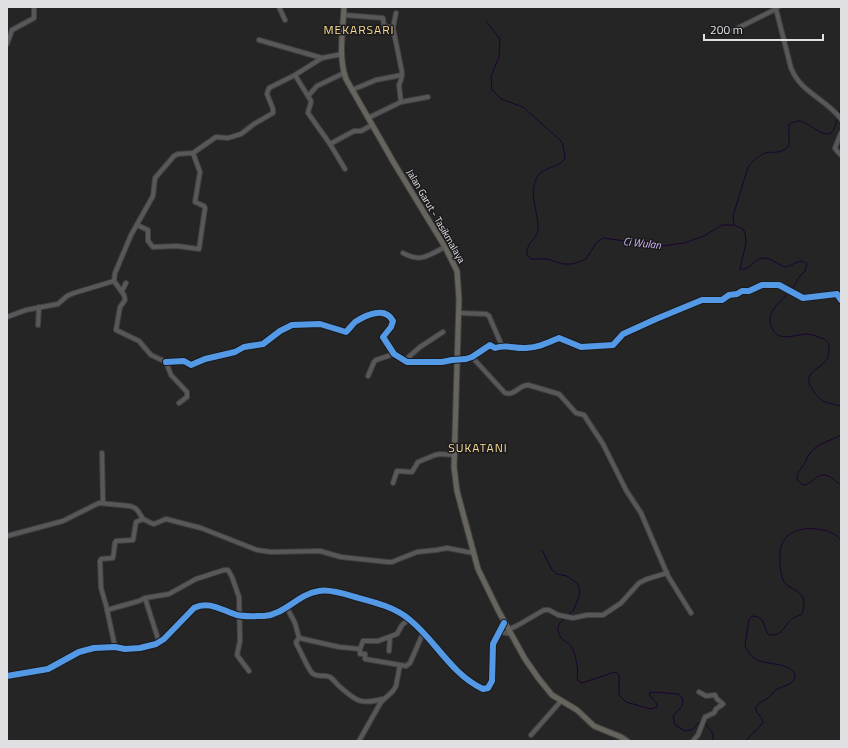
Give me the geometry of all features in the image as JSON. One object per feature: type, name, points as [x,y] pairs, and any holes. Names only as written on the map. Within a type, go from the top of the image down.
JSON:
[{"type":"main road","name":"Jalan Garut - Tasikmalaya","points":[[344,7],[342,54],[344,73],[352,90],[445,247],[457,271],[459,286],[459,313],[455,455],[456,486],[478,569],[520,652],[549,691],[561,701],[577,710],[594,726],[627,741]]},
{"type":"street","points":[[7,44],[12,30],[30,22],[34,18],[34,7]]},
{"type":"street","points":[[279,7],[285,20]]},
{"type":"street","points":[[734,30],[776,8],[791,68],[795,76],[805,89],[821,99],[839,116]]},
{"type":"street","points":[[396,13],[393,28],[402,75],[399,84],[401,102]]},
{"type":"street","points":[[344,15],[382,18],[384,26],[393,28]]},
{"type":"street","points":[[259,40],[322,58]]},
{"type":"street","points":[[342,54],[322,58],[268,90],[267,94],[273,109],[273,113],[254,124],[241,134],[228,138],[216,137],[193,153],[176,155],[157,175],[154,181],[151,200],[137,225],[115,273],[114,281],[122,291],[126,300],[120,307],[115,327],[116,330],[139,340],[151,355],[166,362],[184,360],[191,365],[205,359],[235,352],[244,347],[263,344],[280,331],[292,325],[320,324],[346,332],[356,322],[377,313],[388,315],[393,322],[383,338],[394,354],[404,361],[439,362],[472,357],[490,345],[495,348],[502,346],[522,348],[538,347],[559,338],[581,347],[613,345],[623,334],[701,301],[722,300],[742,291],[748,291],[766,285],[779,285],[803,298],[837,294],[841,300]]},
{"type":"street","points":[[308,96],[317,86],[344,73]]},
{"type":"street","points":[[295,75],[308,96],[311,104],[308,114],[330,144],[345,169]]},
{"type":"street","points":[[352,90],[376,80],[402,75]]},
{"type":"street","points":[[368,118],[401,102],[428,97]]},
{"type":"street","points":[[330,144],[354,131],[361,131],[372,125]]},
{"type":"street","points":[[841,133],[835,148],[841,155]]},
{"type":"street","points":[[137,225],[148,230],[148,241],[153,247],[176,246],[199,249],[205,208],[204,206],[195,202],[200,172],[193,153]]},
{"type":"street","points":[[403,253],[412,257],[422,258],[445,247]]},
{"type":"street","points":[[7,317],[26,310],[58,304],[74,293],[114,281]]},
{"type":"street","points":[[122,291],[126,283]]},
{"type":"street","points":[[38,325],[39,307]]},
{"type":"street","points":[[459,313],[486,314],[502,346]]},
{"type":"street","points":[[404,361],[420,347],[443,332]]},
{"type":"street","points":[[368,376],[374,362],[394,354]]},
{"type":"street","points":[[472,357],[505,393],[512,394],[525,385],[528,385],[559,394],[576,413],[584,415],[603,444],[626,490],[643,517],[667,573],[691,613]]},
{"type":"street","points":[[166,362],[171,375],[187,392],[187,397],[179,403]]},
{"type":"street","points":[[102,453],[103,502]]},
{"type":"street","points":[[393,483],[397,471],[412,472],[420,461],[438,454],[455,455]]},
{"type":"street","points":[[7,536],[63,521],[103,502],[134,508],[143,519],[154,524],[166,519],[201,528],[257,550],[271,552],[320,551],[341,557],[388,562],[392,562],[417,552],[447,548],[473,553]]},
{"type":"street","points":[[115,647],[101,588],[100,560],[113,558],[114,543],[116,541],[133,540],[136,522],[143,519]]},
{"type":"street","points":[[107,610],[145,598],[169,594],[200,577],[228,570],[239,598],[238,616],[240,641],[237,655],[249,671]]},
{"type":"street","points":[[500,632],[509,632],[544,610],[549,610],[568,618],[576,618],[587,615],[600,616],[607,614],[621,603],[640,584],[667,573]]},
{"type":"street","points":[[7,676],[48,669],[79,652],[100,647],[125,649],[140,648],[159,642],[172,632],[194,608],[200,605],[219,608],[238,616],[266,616],[286,608],[306,595],[320,590],[369,600],[400,612],[423,633],[448,662],[470,682],[482,689],[488,688],[492,681],[493,644],[504,623]]},
{"type":"street","points":[[145,598],[159,642]]},
{"type":"street","points":[[286,608],[295,623],[299,638],[296,642],[297,645],[313,673],[318,676],[327,676],[331,678],[350,696],[359,702],[370,702],[383,699]]},
{"type":"street","points":[[408,619],[397,634],[378,641],[363,642],[360,649],[360,654],[365,654],[365,659],[406,666],[410,663],[423,633]]},
{"type":"street","points":[[389,651],[390,637]]},
{"type":"street","points":[[299,638],[360,649]]},
{"type":"street","points":[[359,741],[383,699],[393,691],[396,686],[400,665]]},
{"type":"street","points":[[693,741],[698,735],[706,716],[714,713],[716,709],[723,704],[716,695],[706,696],[699,692]]},
{"type":"street","points":[[531,735],[561,701]]},
{"type":"waterway","name":"Ci Wulan","points":[[486,21],[500,39],[499,57],[491,76],[492,90],[501,99],[523,107],[561,141],[563,145],[565,159],[562,162],[542,171],[534,184],[538,230],[527,252],[531,259],[547,259],[563,264],[573,264],[586,259],[596,243],[603,238],[662,246],[684,243],[704,236],[722,225],[734,225],[743,229],[745,233],[746,243],[740,269],[749,267],[762,258],[786,267],[800,261],[807,264],[805,271],[800,276],[791,291]]},
{"type":"waterway","points":[[839,114],[841,107]]},
{"type":"waterway","points":[[734,225],[733,216],[748,167],[755,159],[765,153],[779,152],[787,147],[789,143],[789,124],[797,121],[802,122],[822,133],[827,134],[831,133],[834,129],[838,117]]},
{"type":"waterway","name":"Ci Wulan","points":[[788,293],[772,312],[770,316],[771,326],[777,335],[786,337],[808,334],[827,341],[829,345],[827,359],[810,375],[809,382],[815,393],[823,401],[841,406]]},
{"type":"waterway","name":"Ci Wulan","points":[[841,435],[821,444],[809,454],[797,480],[803,485],[809,483],[820,475],[824,475],[830,477],[841,485]]},
{"type":"waterway","name":"Ci Wulan","points":[[746,741],[763,722],[756,711],[756,707],[777,689],[791,683],[795,678],[793,671],[785,666],[755,659],[745,646],[749,619],[752,616],[756,616],[761,619],[768,634],[772,635],[780,633],[793,618],[802,614],[804,605],[802,596],[800,593],[787,585],[782,577],[780,565],[780,549],[782,544],[788,536],[802,529],[826,531],[833,533],[841,540]]},
{"type":"waterway","points":[[542,550],[552,570],[557,574],[567,576],[578,584],[580,594],[573,611],[568,615]]},
{"type":"waterway","points":[[564,619],[559,625],[558,632],[561,638],[573,649],[577,663],[577,680],[582,683],[615,672],[619,675],[619,695],[626,702],[651,709],[657,707],[657,704],[649,693],[679,694],[683,700],[682,706],[673,716],[675,725],[685,731],[692,730],[702,721]]},
{"type":"waterway","points":[[705,723],[713,734],[713,741]]},
{"type":"cycle path","points":[[166,362],[184,361],[191,365],[205,359],[235,352],[244,347],[263,344],[280,331],[292,325],[320,324],[346,332],[355,322],[375,313],[390,316],[393,321],[391,327],[383,337],[394,354],[407,362],[442,362],[472,357],[490,345],[495,348],[504,346],[526,348],[539,346],[559,338],[581,347],[613,345],[623,334],[702,300],[722,300],[729,295],[737,294],[742,291],[749,291],[762,285],[779,285],[803,298],[837,294],[841,300]]},
{"type":"cycle path","points":[[7,676],[48,669],[79,652],[94,648],[115,647],[125,649],[140,648],[156,644],[164,639],[194,608],[200,606],[205,605],[216,607],[240,616],[264,616],[279,612],[312,593],[327,591],[342,593],[377,603],[404,615],[419,628],[462,675],[483,689],[488,688],[492,681],[493,644],[504,623]]},
{"type":"district","name":"MEKARSARI","points":[[359,29]]},
{"type":"district","name":"SUKATANI","points":[[478,447]]}]
